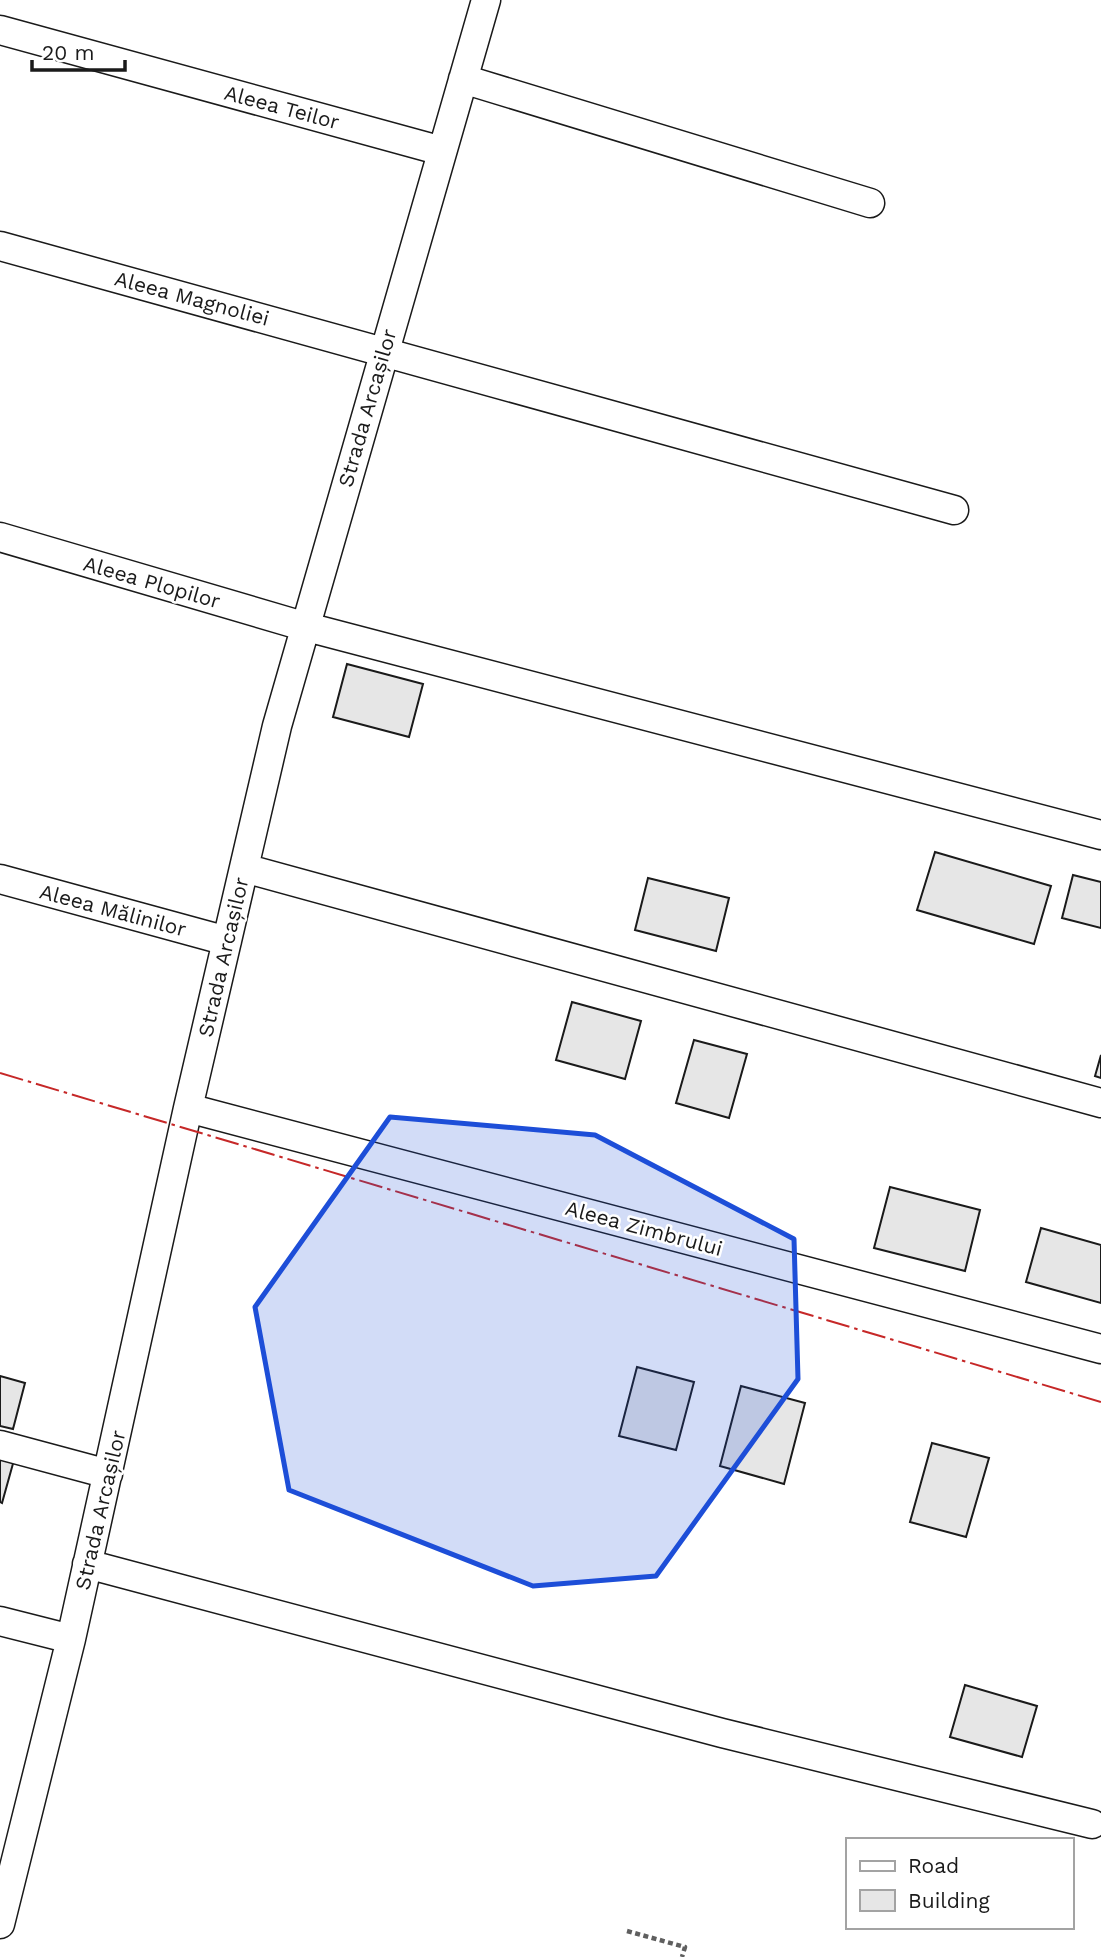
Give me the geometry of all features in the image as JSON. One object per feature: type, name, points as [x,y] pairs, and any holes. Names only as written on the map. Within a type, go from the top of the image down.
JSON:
[{"type":"street","name":"Strada Arcașilor","points":[[0,1924],[71,1639],[188,1108],[303,626],[486,0]]},
{"type":"street","name":"Aleea Teilor","points":[[0,30],[442,151]]},
{"type":"street","points":[[463,79],[870,203]]},
{"type":"street","name":"Aleea Magnoliei","points":[[0,246],[384,350],[954,510]]},
{"type":"street","name":"Aleea Plopilor","points":[[0,537],[303,626],[1101,835]]},
{"type":"street","points":[[244,868],[1101,1102]]},
{"type":"street","name":"Aleea Mălinilor","points":[[0,879],[227,941]]},
{"type":"street","name":"Aleea Zimbrului","points":[[188,1108],[1101,1349]]},
{"type":"street","points":[[0,1445],[108,1474]]},
{"type":"street","points":[[87,1564],[722,1733],[1092,1824]]},
{"type":"street","points":[[0,1621],[71,1639]]},
{"type":"path","points":[[627,1931],[685,1947],[682,1957]]},
{"type":"highlighted area","points":[[390,1117],[595,1135],[794,1239],[798,1379],[656,1576],[533,1586],[289,1490],[255,1307]]},
{"type":"building","points":[[347,664],[423,684],[409,737],[333,717]]},
{"type":"building","points":[[935,852],[1051,886],[1034,944],[917,910]]},
{"type":"building","points":[[1073,875],[1101,882],[1101,928],[1062,918]]},
{"type":"building","points":[[648,878],[729,898],[716,951],[635,930]]},
{"type":"building","points":[[572,1002],[641,1021],[625,1079],[556,1060]]},
{"type":"building","points":[[694,1040],[747,1054],[729,1118],[676,1103]]},
{"type":"building","points":[[1101,1055],[1101,1078],[1095,1076]]},
{"type":"building","points":[[890,1187],[980,1210],[965,1271],[874,1248]]},
{"type":"building","points":[[1041,1228],[1101,1245],[1101,1303],[1026,1282]]},
{"type":"building","points":[[637,1367],[694,1382],[676,1450],[619,1436]]},
{"type":"building","points":[[0,1376],[25,1383],[13,1429],[0,1426]]},
{"type":"building","points":[[741,1386],[805,1403],[784,1484],[720,1466]]},
{"type":"building","points":[[932,1443],[989,1458],[966,1537],[910,1522]]},
{"type":"building","points":[[0,1456],[14,1460],[2,1503],[0,1502]]},
{"type":"building","points":[[965,1685],[1037,1706],[1022,1757],[950,1737]]},
{"type":"power","points":[[0,1073],[1101,1402]]}]
